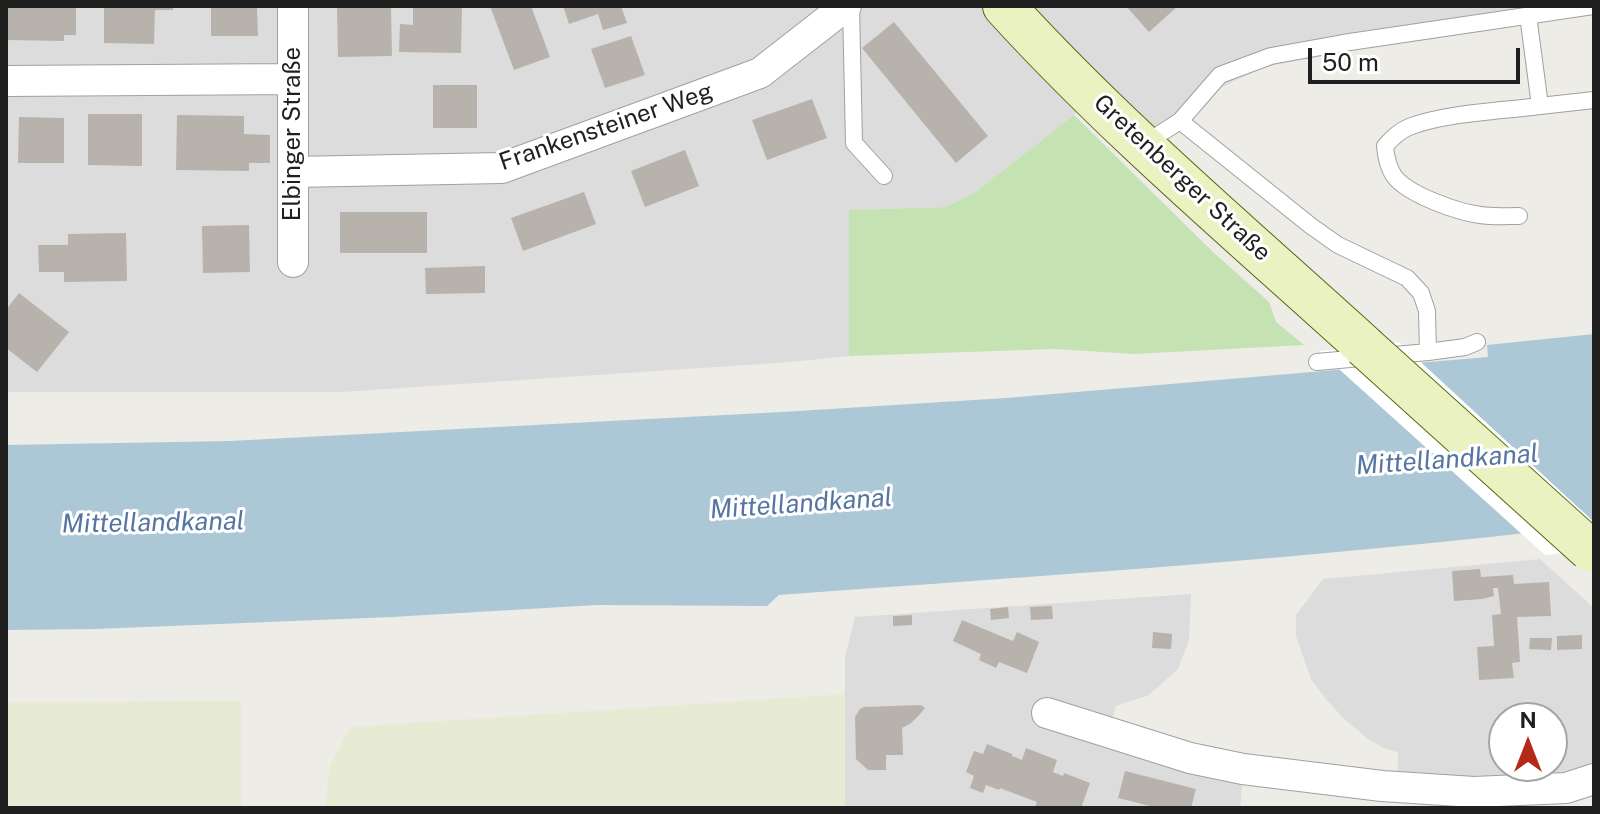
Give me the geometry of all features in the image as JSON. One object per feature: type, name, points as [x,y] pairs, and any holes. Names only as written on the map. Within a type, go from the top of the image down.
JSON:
[{"type":"main road","name":"Gretenberger Straße","points":[[1004,6],[1142,145],[1592,552]]},
{"type":"street","name":"Elbinger Straße","points":[[293,6],[293,262]]},
{"type":"street","name":"Frankensteiner Weg","points":[[293,172],[502,168],[760,73],[848,6]]},
{"type":"street","points":[[6,81],[293,79]]},
{"type":"street","points":[[1047,713],[1190,758],[1243,769],[1382,786],[1474,792],[1566,788],[1594,779]]},
{"type":"lane","name":"Frankensteiner Weg","points":[[848,6],[854,143],[884,176]]},
{"type":"lane","points":[[1142,145],[1180,121],[1220,75],[1271,56],[1593,6]]},
{"type":"lane","points":[[1528,15],[1540,106]]},
{"type":"lane","points":[[1519,216],[1482,216],[1449,208],[1417,192],[1396,179],[1386,161],[1385,146],[1393,136],[1409,127],[1443,118],[1594,100]]},
{"type":"lane","points":[[1180,121],[1338,245],[1407,278],[1421,293],[1427,311],[1428,352]]},
{"type":"lane","points":[[1317,362],[1428,352],[1465,347],[1477,342]]},
{"type":"shaded area","points":[[6,6],[1594,6],[1263,67],[1210,93],[1143,145],[1093,98],[974,193],[946,207],[849,210],[849,356],[341,392],[6,392]]},
{"type":"shaded area","points":[[1540,559],[1594,608],[1594,779],[1568,780],[1568,702],[1488,702],[1488,782],[1520,782],[1397,787],[1398,752],[1369,740],[1343,718],[1311,679],[1296,636],[1296,615],[1323,579]]},
{"type":"shaded area","points":[[1191,594],[1189,640],[1178,669],[1149,695],[1116,706],[1108,732],[1244,769],[1240,808],[845,808],[845,657],[855,617]]},
{"type":"green space","points":[[1074,115],[1213,252],[1269,302],[1276,322],[1304,345],[1134,354],[1055,349],[849,356],[849,210],[946,207],[974,193]]},
{"type":"green space","points":[[845,694],[845,808],[325,808],[330,766],[350,727]]},
{"type":"green space","points":[[241,701],[241,808],[6,808],[6,702]]},
{"type":"water","name":"Mittellandkanal","points":[[1594,334],[1594,525],[1289,556],[779,595],[767,606],[597,605],[392,617],[6,630],[6,445],[230,441],[1006,398],[1488,357],[1487,345]]},
{"type":"pier","points":[[1399,342],[1594,522],[1594,550],[1545,555],[1319,351]]},
{"type":"building","points":[[6,6],[76,6],[76,35],[64,35],[64,41],[6,40]]},
{"type":"building","points":[[104,6],[173,6],[173,10],[155,10],[154,44],[104,43]]},
{"type":"building","points":[[211,6],[257,6],[258,36],[211,36]]},
{"type":"building","points":[[337,6],[391,6],[392,56],[338,57]]},
{"type":"building","points":[[413,6],[462,6],[461,53],[399,52],[400,24],[413,25]]},
{"type":"building","points":[[490,6],[531,6],[550,57],[514,70]]},
{"type":"building","points":[[563,6],[621,6],[627,23],[603,30],[598,14],[569,24]]},
{"type":"building","points":[[1126,6],[1178,6],[1149,32]]},
{"type":"building","points":[[894,22],[988,136],[956,163],[862,48]]},
{"type":"building","points":[[631,36],[645,75],[605,88],[591,49]]},
{"type":"building","points":[[433,85],[477,85],[477,128],[433,128]]},
{"type":"building","points":[[812,99],[827,138],[767,160],[752,120]]},
{"type":"building","points":[[88,114],[142,114],[142,166],[88,165]]},
{"type":"building","points":[[177,115],[244,116],[244,134],[270,135],[270,163],[249,163],[249,171],[176,170]]},
{"type":"building","points":[[19,117],[64,118],[64,163],[18,163]]},
{"type":"building","points":[[685,150],[699,186],[645,207],[631,171]]},
{"type":"building","points":[[584,192],[596,224],[523,251],[511,218]]},
{"type":"building","points":[[340,212],[427,212],[427,253],[340,253]]},
{"type":"building","points":[[249,225],[250,272],[203,273],[202,226]]},
{"type":"building","points":[[126,233],[127,281],[64,282],[64,272],[39,272],[38,245],[68,245],[68,234]]},
{"type":"building","points":[[485,266],[485,293],[426,294],[425,268]]},
{"type":"building","points":[[19,293],[69,332],[37,372],[6,348],[6,310]]},
{"type":"building","points":[[1480,569],[1481,577],[1513,575],[1514,584],[1549,582],[1551,616],[1517,617],[1520,662],[1512,663],[1514,678],[1479,680],[1477,647],[1494,646],[1492,615],[1501,614],[1498,588],[1493,588],[1494,596],[1454,601],[1452,571]]},
{"type":"building","points":[[1052,606],[1053,619],[1031,620],[1030,607]]},
{"type":"building","points":[[1008,607],[1009,618],[991,620],[990,609]]},
{"type":"building","points":[[912,615],[912,625],[893,626],[893,616]]},
{"type":"building","points":[[962,620],[1013,641],[1017,632],[1039,642],[1027,673],[999,662],[996,668],[979,660],[981,654],[953,641]]},
{"type":"building","points":[[1153,632],[1172,634],[1171,649],[1152,648]]},
{"type":"building","points":[[1582,635],[1582,649],[1557,650],[1557,636]]},
{"type":"building","points":[[1530,638],[1552,638],[1551,650],[1529,649]]},
{"type":"building","points":[[921,705],[925,708],[902,728],[903,755],[886,755],[886,770],[868,770],[856,759],[855,717],[860,709]]},
{"type":"building","points":[[987,744],[1022,760],[1026,748],[1057,760],[1053,772],[1090,783],[1081,808],[1035,808],[1037,802],[1000,788],[986,785],[983,793],[970,788],[974,776],[966,772],[974,751],[983,754]]},
{"type":"building","points":[[1125,771],[1196,789],[1191,808],[1158,808],[1118,798]]}]
